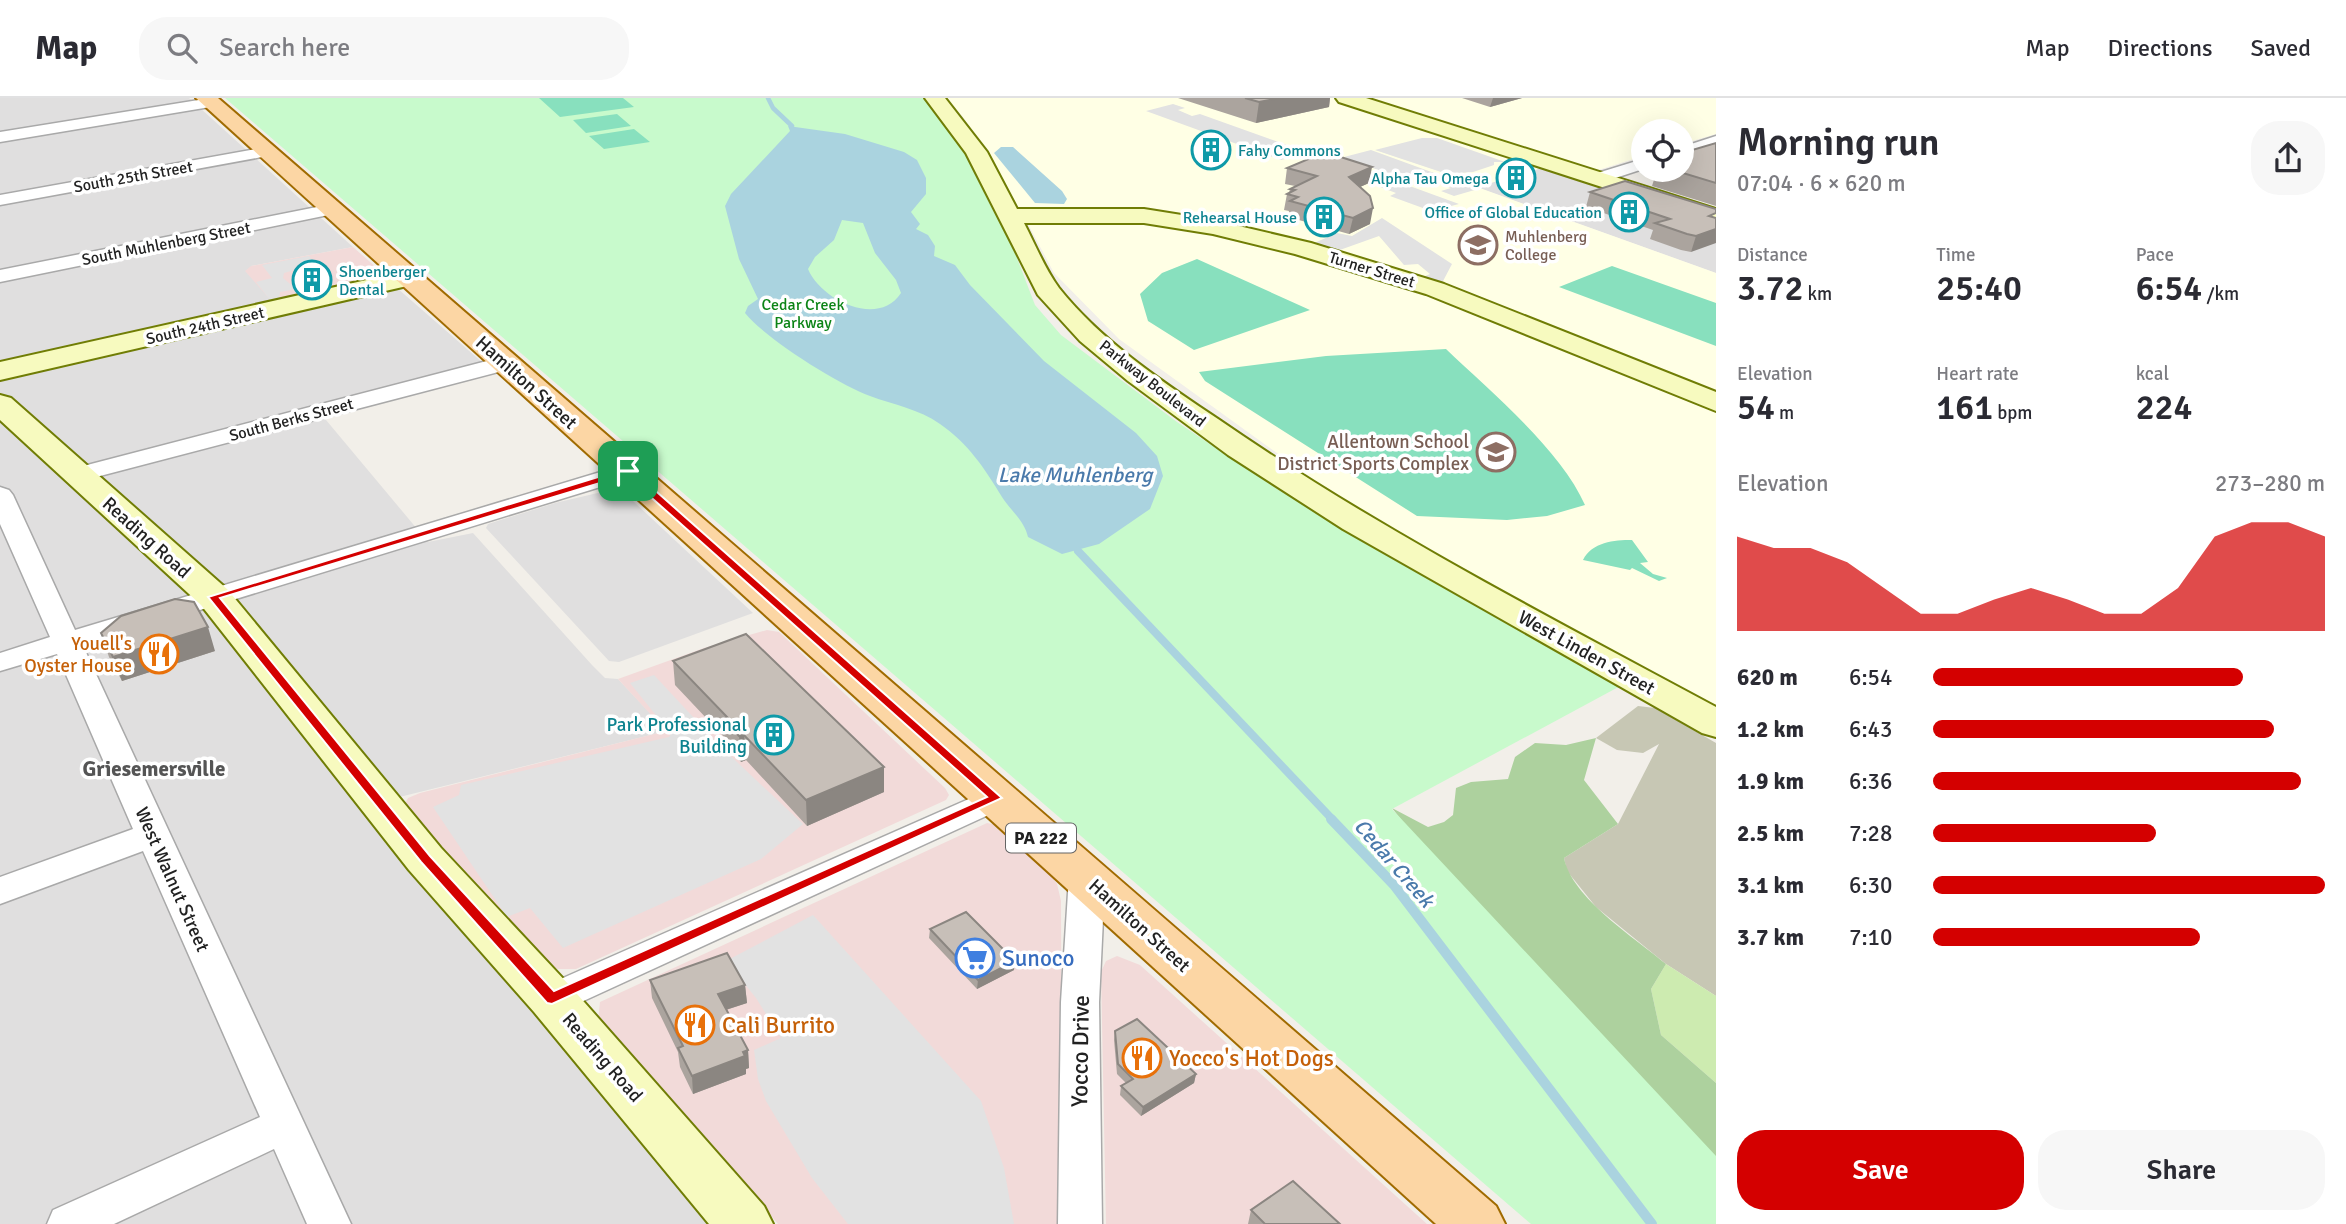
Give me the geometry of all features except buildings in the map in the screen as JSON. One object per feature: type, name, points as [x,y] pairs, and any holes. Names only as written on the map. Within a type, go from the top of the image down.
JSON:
[{"type":"main road","name":"Hamilton Street","points":[[209,100],[1476,1224]]},
{"type":"street","name":"Parkway Boulevard","points":[[935,98],[976,152],[1047,290],[1063,308],[1132,369],[1284,477],[1459,581]]},
{"type":"street","points":[[1346,98],[1716,217]]},
{"type":"street","points":[[0,137],[209,100]]},
{"type":"street","points":[[1694,148],[1716,141]]},
{"type":"street","name":"South 25th Street","points":[[0,200],[267,152]]},
{"type":"street","points":[[1597,179],[1631,168]]},
{"type":"street","name":"South Muhlenberg Street","points":[[0,276],[332,209]]},
{"type":"street","name":"Turner Street","points":[[1009,216],[1144,216],[1302,248],[1446,293],[1716,402]]},
{"type":"street","name":"South 24th Street","points":[[0,371],[411,278]]},
{"type":"street","name":"South Berks Street","points":[[77,475],[506,363]]},
{"type":"street","name":"Reading Road","points":[[0,404],[214,597],[425,859],[552,999],[744,1224]]},
{"type":"street","points":[[0,662],[628,471]]},
{"type":"street","name":"West Walnut Street","points":[[0,495],[329,1224]]},
{"type":"street","name":"West Linden Street","points":[[1459,581],[1716,724]]},
{"type":"street","points":[[552,999],[996,798]]},
{"type":"street","points":[[0,891],[153,834]]},
{"type":"street","name":"Yocco Drive","points":[[1080,1224],[1080,1002],[1087,877]]},
{"type":"street","points":[[69,1224],[284,1125]]},
{"type":"shaded area","points":[[0,98],[189,98],[353,247],[251,266],[274,304],[0,366]]},
{"type":"shaded area","name":"Muhlenberg College","points":[[946,98],[1716,98],[1716,134],[1694,140],[1694,119],[1631,119],[1631,160],[1595,171],[1559,163],[1477,187],[1716,273],[1716,393],[1447,285],[1321,246],[1176,214],[1130,208],[1037,211],[1017,207],[988,154],[963,117]]},
{"type":"shaded area","points":[[1173,104],[1185,108],[1178,110],[1192,116],[1200,114],[1309,153],[1281,160],[1146,111]]},
{"type":"shaded area","points":[[1422,138],[1437,138],[1505,162],[1494,162],[1494,165],[1473,172],[1447,174],[1375,150]]},
{"type":"shaded area","points":[[1371,150],[1478,189],[1454,196],[1441,191],[1451,188],[1414,175],[1399,178],[1344,157]]},
{"type":"shaded area","points":[[1341,161],[1459,204],[1431,211],[1390,196],[1396,193],[1380,187],[1380,180],[1332,163]]},
{"type":"shaded area","points":[[1548,166],[1716,221],[1716,273],[1476,187]]},
{"type":"shaded area","name":"Allentown School District Sports Complex","points":[[1136,217],[1276,247],[1419,290],[1716,410],[1716,708],[1384,526],[1335,495],[1119,339],[1054,273],[1028,224],[1035,220]]},
{"type":"shaded area","points":[[1382,218],[1452,264],[1442,283],[1423,277],[1430,274],[1418,264],[1404,265],[1379,236],[1337,251],[1312,244],[1337,233],[1352,236]]},
{"type":"shaded area","points":[[353,247],[385,275],[383,278],[274,304],[245,271],[251,266]]},
{"type":"shaded area","points":[[309,256],[315,264],[284,273],[283,278],[296,289],[280,292],[279,300],[271,301],[256,282],[272,278],[262,265]]},
{"type":"shaded area","points":[[397,288],[483,363],[316,408],[428,542],[473,533],[592,665],[605,678],[618,679],[667,731],[367,805],[714,1224],[0,1224],[0,378]]},
{"type":"shaded area","points":[[619,488],[753,613],[619,662],[609,661],[486,528],[488,524],[555,503]]},
{"type":"shaded area","points":[[767,630],[779,632],[945,788],[949,795],[946,800],[576,969],[558,969],[538,961],[402,810],[408,798],[420,793],[666,731],[618,679],[704,648]]},
{"type":"shaded area","points":[[654,675],[721,747],[803,824],[761,859],[563,948],[530,908],[507,917],[433,807],[459,795],[461,785],[669,737],[671,734],[630,683]]},
{"type":"shaded area","points":[[1638,706],[1655,708],[1716,743],[1716,996],[1666,964],[1596,907],[1567,871],[1564,858],[1618,824],[1659,744],[1643,753],[1617,750],[1596,738]]},
{"type":"shaded area","points":[[987,823],[997,825],[1045,867],[1057,884],[1061,901],[1062,1224],[778,1224],[702,1134],[598,1021],[600,1002]]},
{"type":"shaded area","points":[[813,915],[981,1101],[1004,1168],[1014,1224],[848,1224],[812,1178],[766,1101],[758,1079],[754,1050],[781,1038],[756,998],[726,961]]},
{"type":"shaded area","points":[[1117,956],[1140,965],[1427,1224],[1106,1224],[1101,972],[1106,961]]},
{"type":"green space","name":"Cedar Creek Parkway","points":[[225,98],[923,98],[958,141],[1015,253],[1035,305],[1061,335],[1177,422],[1277,489],[1624,684],[1392,809],[1716,1156],[1716,1224],[1531,1224]]},
{"type":"green space","points":[[539,98],[623,98],[634,107],[560,117]]},
{"type":"green space","points":[[617,114],[631,126],[586,133],[573,120]]},
{"type":"green space","points":[[634,129],[650,142],[604,149],[589,136]]},
{"type":"green space","points":[[1197,259],[1310,310],[1194,350],[1148,321],[1140,294],[1162,273]]},
{"type":"green space","points":[[1612,266],[1716,303],[1716,346],[1559,287]]},
{"type":"green space","points":[[1446,349],[1542,443],[1574,484],[1585,505],[1547,516],[1507,520],[1417,516],[1205,381],[1199,372],[1326,356]]},
{"type":"green space","points":[[1632,540],[1648,562],[1640,563],[1653,574],[1667,578],[1659,581],[1632,568],[1630,570],[1583,560],[1598,546]]},
{"type":"green space","points":[[1596,738],[1584,780],[1618,824],[1564,858],[1569,873],[1592,902],[1622,930],[1666,964],[1651,989],[1661,1035],[1716,1083],[1716,1224],[1392,808],[1428,827],[1444,822],[1453,815],[1456,788],[1471,782],[1508,779],[1515,757],[1535,743],[1566,745]]},
{"type":"green space","points":[[1666,964],[1716,996],[1716,1083],[1661,1035],[1651,989]]},
{"type":"water","name":"Lake Muhlenberg","points":[[788,126],[845,134],[904,152],[917,160],[926,178],[926,194],[911,212],[920,224],[916,229],[928,235],[935,246],[934,256],[955,265],[970,285],[1044,361],[1136,433],[1157,456],[1163,476],[1150,509],[1099,544],[1062,554],[1028,537],[1020,521],[982,467],[950,431],[924,415],[856,390],[785,348],[755,324],[745,313],[748,306],[758,299],[739,259],[725,206],[731,194],[790,131]],"holes":[[[842,220],[863,223],[875,253],[896,280],[901,293],[891,303],[879,308],[865,309],[837,299],[825,291],[808,269],[815,257],[834,240]]]},
{"type":"water","points":[[1001,147],[1013,147],[1062,191],[1067,199],[1064,204],[1035,203],[994,153]]},
{"type":"waterway","name":"Cedar Creek","points":[[768,98],[773,108],[792,126]]},
{"type":"waterway","name":"Cedar Creek","points":[[1078,551],[1333,820]]},
{"type":"waterway","name":"Cedar Creek","points":[[1331,819],[1394,885],[1652,1224]]},
{"type":"place","name":"Fahy Commons","points":[[1211,150]]},
{"type":"place","name":"Alpha Tau Omega","points":[[1516,178]]},
{"type":"place","name":"Office of Global Education","points":[[1629,212]]},
{"type":"place","name":"Rehearsal House","points":[[1324,217]]},
{"type":"place","name":"Muhlenberg College","points":[[1478,245]]},
{"type":"place","name":"Shoenberger Dental","points":[[312,280]]},
{"type":"place","name":"Allentown School District Sports Complex","points":[[1496,452]]},
{"type":"place","name":"Youell's Oyster House","points":[[159,654]]},
{"type":"place","name":"Park Professional Building","points":[[774,735]]},
{"type":"place","name":"Sunoco","points":[[975,958]]},
{"type":"place","name":"Cali Burrito","points":[[695,1025]]},
{"type":"place","name":"Yocco's Hot Dogs","points":[[1142,1058]]},
{"type":"district","name":"Griesemersville","points":[[154,769]]},
{"type":"route","points":[[628,471],[996,798],[552,999],[425,859],[282,678],[214,597],[628,471]]}]
